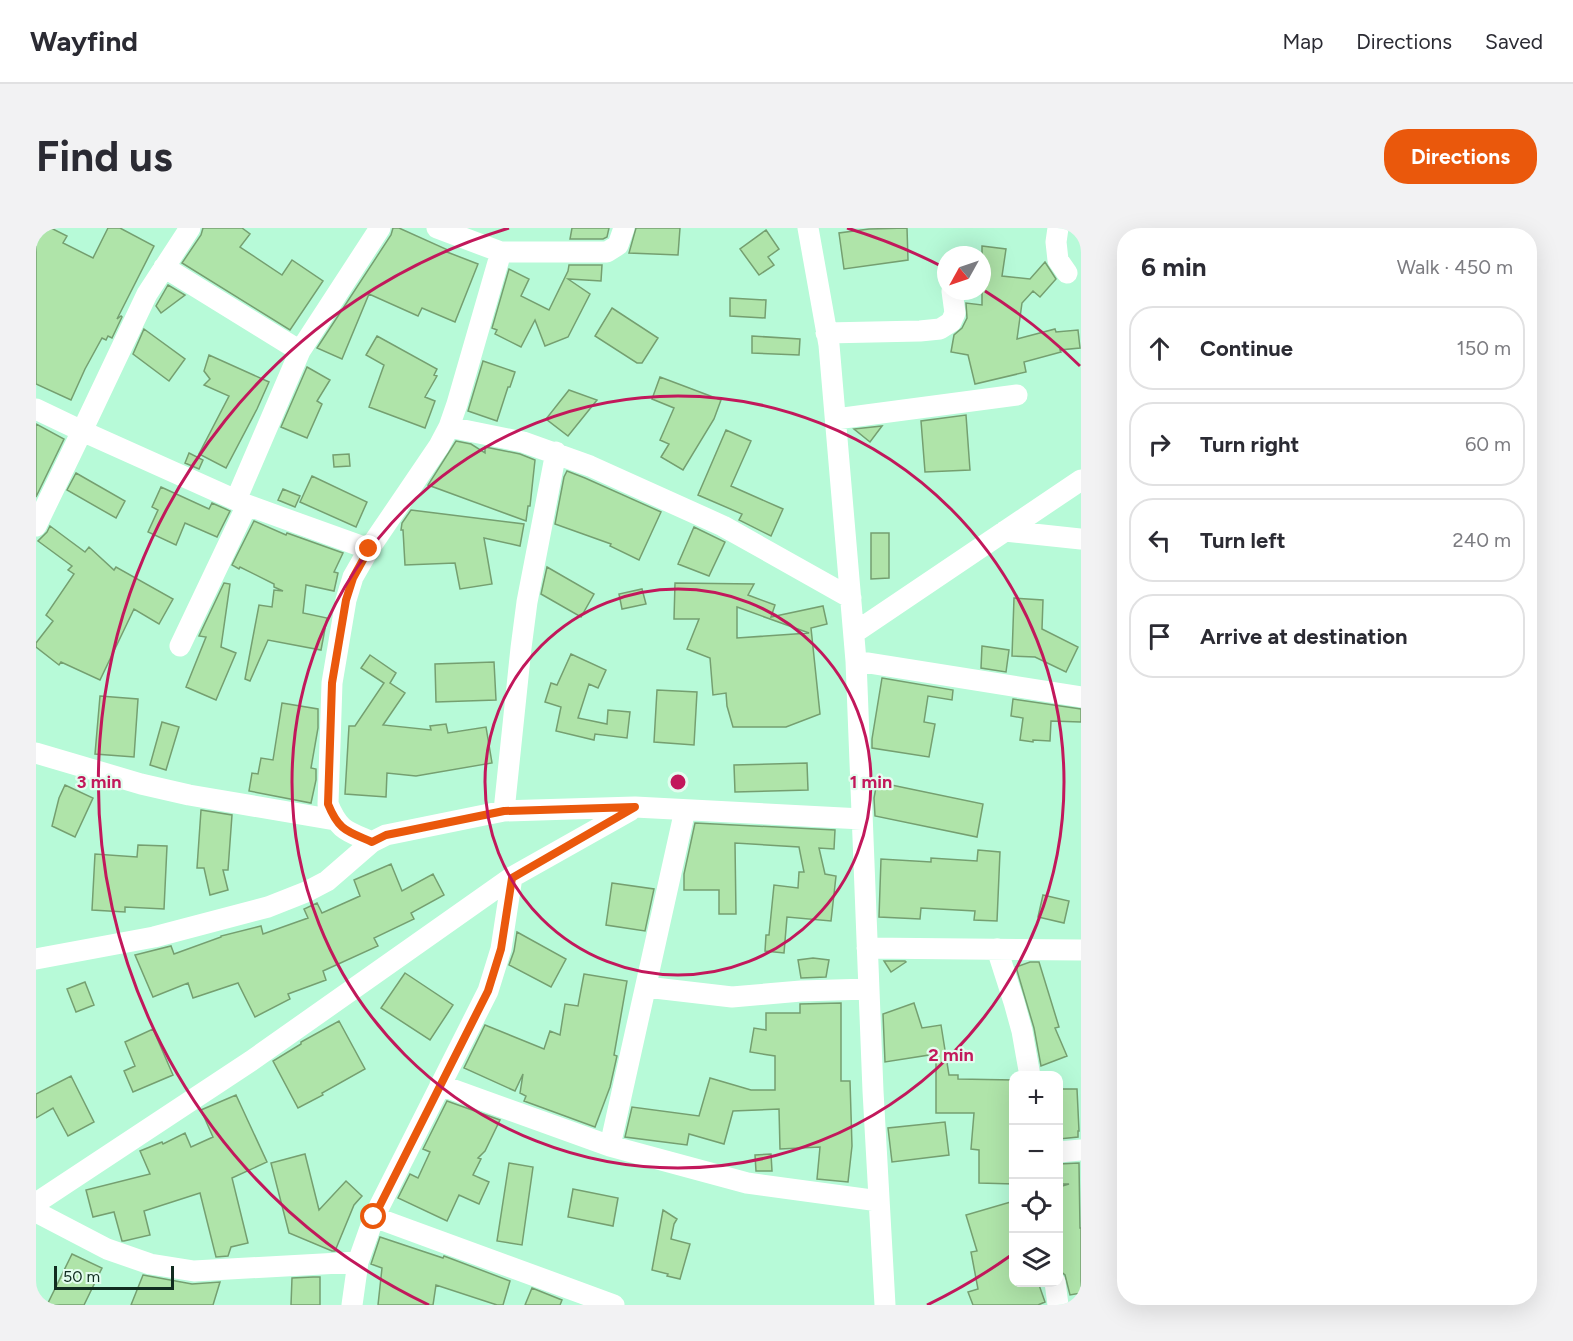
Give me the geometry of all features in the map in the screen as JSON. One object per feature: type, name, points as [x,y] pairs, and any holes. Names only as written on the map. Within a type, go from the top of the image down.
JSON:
[{"type":"street","points":[[36,526],[147,294],[190,228]]},
{"type":"street","points":[[180,646],[242,502],[300,351],[380,228]]},
{"type":"street","points":[[437,228],[501,252],[607,252],[618,245],[624,228]]},
{"type":"street","points":[[808,228],[826,333],[836,419],[854,633],[868,989],[885,1305]]},
{"type":"street","points":[[1058,228],[1056,242],[1058,260],[1067,273]]},
{"type":"street","points":[[372,842],[345,830],[335,820],[328,804],[332,683],[346,600],[353,578],[369,549],[439,446],[449,427],[501,252]]},
{"type":"street","points":[[164,267],[300,351]]},
{"type":"street","points":[[826,333],[920,331],[940,328],[951,322],[955,313],[953,300]]},
{"type":"street","points":[[836,419],[1017,395]]},
{"type":"street","points":[[36,409],[242,502],[369,549]]},
{"type":"street","points":[[449,427],[523,442],[590,466],[723,526],[851,598]]},
{"type":"street","points":[[504,811],[527,602],[556,452]]},
{"type":"street","points":[[854,633],[1081,480]]},
{"type":"street","points":[[1005,531],[1081,539]]},
{"type":"street","points":[[856,661],[1081,697]]},
{"type":"street","points":[[36,753],[141,784],[189,795],[335,820]]},
{"type":"street","points":[[36,1203],[251,1061],[512,878],[635,807]]},
{"type":"street","points":[[36,960],[154,938],[268,907],[327,881],[372,842],[386,835],[504,811],[635,807],[862,819]]},
{"type":"street","points":[[610,1146],[685,810]]},
{"type":"street","points":[[352,1305],[358,1262],[374,1217],[488,991],[501,949],[512,878]]},
{"type":"street","points":[[867,948],[1081,950]]},
{"type":"street","points":[[997,949],[1022,1031],[1029,1071]]},
{"type":"street","points":[[646,987],[732,997],[801,991],[868,989]]},
{"type":"street","points":[[440,1085],[610,1146],[747,1183],[879,1201]]},
{"type":"street","points":[[1063,1152],[1081,1150]]},
{"type":"street","points":[[36,1212],[107,1249],[150,1264],[172,1268],[194,1271],[358,1262]]},
{"type":"street","points":[[374,1217],[614,1305]]},
{"type":"street","points":[[1056,1287],[1058,1305]]},
{"type":"building","points":[[36,228],[51,228],[67,236],[63,243],[93,258],[108,228],[120,228],[154,246],[117,319],[122,317],[112,338],[108,336],[106,340],[102,338],[71,400],[36,384]]},
{"type":"building","points":[[203,228],[242,228],[250,234],[240,247],[282,275],[292,260],[323,281],[290,330],[182,263],[201,235]]},
{"type":"building","points":[[393,228],[399,228],[448,250],[447,252],[478,264],[455,322],[422,308],[418,316],[369,294],[342,359],[317,348],[391,235]]},
{"type":"building","points":[[572,228],[609,228],[607,237],[603,239],[570,239]]},
{"type":"building","points":[[636,228],[680,228],[678,255],[629,253]]},
{"type":"building","points":[[907,228],[908,260],[844,269],[839,233]]},
{"type":"building","points":[[766,230],[779,249],[768,257],[774,265],[759,275],[740,249]]},
{"type":"building","points":[[991,247],[1006,249],[1002,276],[1030,279],[1045,262],[1056,279],[1040,297],[1033,291],[1022,303],[1017,339],[1055,329],[1056,332],[1078,330],[1080,348],[1060,350],[1061,352],[1024,362],[1026,372],[975,384],[968,355],[951,352],[954,335],[962,328],[967,318],[966,303],[982,305],[982,300],[991,300]]},
{"type":"building","points":[[569,265],[602,265],[601,281],[568,279],[590,294],[568,337],[545,346],[535,320],[521,347],[495,334],[497,330],[492,328],[509,269],[529,279],[521,296],[549,310]]},
{"type":"building","points":[[168,285],[185,295],[161,313],[156,306]]},
{"type":"building","points":[[730,298],[766,300],[765,318],[730,316]]},
{"type":"building","points":[[612,308],[658,338],[642,363],[637,363],[595,336]]},
{"type":"building","points":[[144,329],[185,359],[169,381],[133,354]]},
{"type":"building","points":[[377,336],[437,369],[434,375],[437,376],[425,397],[435,401],[425,428],[369,407],[384,365],[366,355]]},
{"type":"building","points":[[752,336],[800,339],[799,355],[752,353]]},
{"type":"building","points":[[209,355],[269,382],[226,468],[199,454],[229,396],[204,385],[210,379],[204,371]]},
{"type":"building","points":[[483,361],[515,372],[497,421],[468,411]]},
{"type":"building","points":[[307,367],[330,380],[317,401],[322,404],[307,438],[281,427]]},
{"type":"building","points":[[660,377],[721,400],[714,419],[683,470],[661,457],[669,444],[660,440],[674,408],[652,399]]},
{"type":"building","points":[[569,390],[597,400],[568,436],[546,419]]},
{"type":"building","points":[[966,415],[970,470],[925,472],[921,421]]},
{"type":"building","points":[[36,424],[64,439],[36,497]]},
{"type":"building","points":[[882,426],[870,442],[854,429]]},
{"type":"building","points":[[726,430],[751,441],[731,486],[783,509],[771,536],[739,520],[742,514],[698,495]]},
{"type":"building","points":[[456,441],[471,444],[485,453],[485,447],[520,454],[535,460],[526,521],[428,485]]},
{"type":"building","points":[[189,453],[203,460],[199,469],[185,463]]},
{"type":"building","points":[[349,454],[350,466],[334,467],[333,455]]},
{"type":"building","points":[[567,471],[661,512],[639,560],[610,546],[611,544],[555,524]]},
{"type":"building","points":[[76,473],[125,501],[116,518],[67,490]]},
{"type":"building","points":[[312,476],[367,502],[356,527],[300,502]]},
{"type":"building","points":[[161,487],[209,509],[212,503],[230,511],[217,537],[185,523],[176,545],[148,532],[158,510],[152,507]]},
{"type":"building","points":[[283,489],[300,496],[295,507],[278,500]]},
{"type":"building","points":[[411,510],[524,524],[520,546],[484,538],[492,584],[460,589],[455,563],[405,565],[403,530],[401,530],[402,523]]},
{"type":"building","points":[[254,521],[286,535],[287,533],[343,553],[334,572],[338,573],[334,591],[306,585],[303,613],[327,618],[321,650],[268,640],[250,681],[245,679],[259,605],[272,607],[274,590],[283,591],[274,587],[274,584],[232,565]]},
{"type":"building","points":[[50,526],[85,552],[89,547],[114,570],[116,567],[173,599],[159,624],[134,609],[100,680],[61,662],[59,665],[36,647],[36,643],[53,621],[46,615],[74,574],[68,570],[72,566],[38,541]]},
{"type":"building","points":[[694,527],[725,542],[709,576],[678,564]]},
{"type":"building","points":[[871,533],[889,533],[889,578],[871,579]]},
{"type":"building","points":[[547,567],[594,594],[581,617],[541,594]]},
{"type":"building","points":[[224,583],[230,584],[221,647],[236,653],[216,700],[186,687],[206,637],[199,636]]},
{"type":"building","points":[[675,583],[754,584],[748,595],[775,605],[771,617],[823,606],[827,624],[811,628],[820,714],[786,727],[733,727],[726,693],[713,695],[710,658],[687,649],[699,619],[674,619]],"holes":[[[737,607],[809,633],[737,638]]]},
{"type":"building","points":[[642,589],[646,604],[622,609],[619,594]]},
{"type":"building","points":[[1014,598],[1043,600],[1042,629],[1078,647],[1066,672],[1035,657],[1012,656]]},
{"type":"building","points":[[982,646],[1009,650],[1006,672],[981,668]]},
{"type":"building","points":[[571,654],[606,670],[598,688],[589,684],[578,718],[607,724],[608,710],[630,712],[627,738],[595,734],[594,740],[556,731],[561,707],[545,702],[551,683],[557,685]]},
{"type":"building","points":[[370,655],[396,673],[390,683],[405,693],[383,725],[431,730],[430,726],[446,724],[448,733],[486,727],[492,763],[416,776],[387,773],[386,797],[345,794],[349,726],[355,726],[384,683],[361,668]]},
{"type":"building","points":[[494,662],[496,700],[436,702],[435,664]]},
{"type":"building","points":[[882,678],[953,690],[952,700],[928,696],[924,722],[935,724],[929,757],[872,748]]},
{"type":"building","points":[[657,690],[697,692],[694,745],[654,742]]},
{"type":"building","points":[[100,696],[138,699],[134,757],[95,754]]},
{"type":"building","points":[[1013,699],[1081,709],[1081,722],[1051,721],[1050,741],[1020,740],[1023,718],[1011,716]]},
{"type":"building","points":[[282,703],[318,709],[318,728],[311,768],[316,769],[316,780],[311,803],[249,791],[252,773],[258,774],[261,758],[273,760]]},
{"type":"building","points":[[162,722],[179,727],[166,770],[150,765]]},
{"type":"building","points":[[807,763],[808,790],[735,792],[734,765]]},
{"type":"building","points":[[877,782],[983,804],[977,837],[875,816],[874,798]]},
{"type":"building","points":[[65,785],[93,798],[75,837],[52,826]]},
{"type":"building","points":[[201,810],[232,815],[228,870],[223,870],[228,890],[210,895],[204,868],[197,868]]},
{"type":"building","points":[[695,823],[835,830],[834,849],[819,848],[825,874],[836,876],[831,921],[787,917],[784,953],[765,951],[766,935],[769,935],[774,885],[798,888],[799,872],[804,872],[799,847],[735,843],[736,914],[719,914],[719,890],[684,890],[684,874]]},
{"type":"building","points":[[138,845],[167,846],[164,909],[125,907],[125,912],[92,910],[95,854],[137,857]]},
{"type":"building","points":[[978,850],[1000,852],[997,921],[974,920],[975,911],[921,908],[920,919],[879,917],[881,859],[931,862],[931,858],[977,861]]},
{"type":"building","points":[[391,864],[402,891],[433,874],[444,895],[411,913],[414,919],[374,938],[378,946],[323,971],[326,980],[288,994],[290,999],[255,1017],[238,983],[193,998],[188,983],[153,997],[135,955],[171,946],[174,954],[221,936],[261,926],[263,934],[308,918],[304,909],[317,903],[322,913],[360,896],[354,880]]},
{"type":"building","points":[[612,883],[654,889],[645,931],[606,925]]},
{"type":"building","points":[[1043,895],[1069,901],[1064,923],[1038,917]]},
{"type":"building","points":[[517,932],[566,959],[551,987],[509,965]]},
{"type":"building","points":[[813,958],[829,960],[826,977],[801,978],[798,960]]},
{"type":"building","points":[[884,961],[905,961],[906,962],[891,972]]},
{"type":"building","points":[[1030,962],[1039,962],[1059,1027],[1055,1028],[1067,1056],[1041,1066],[1034,1028],[1016,967]]},
{"type":"building","points":[[405,973],[453,1005],[430,1040],[381,1008]]},
{"type":"building","points":[[584,974],[627,981],[614,1055],[617,1056],[610,1087],[595,1127],[524,1101],[526,1096],[520,1093],[523,1074],[515,1091],[464,1068],[485,1025],[544,1049],[550,1031],[560,1035],[565,1004],[578,1006]]},
{"type":"building","points":[[85,982],[94,1005],[76,1012],[67,989]]},
{"type":"building","points":[[841,1003],[841,1081],[850,1081],[852,1146],[848,1182],[817,1179],[820,1147],[780,1149],[779,1109],[733,1111],[724,1144],[689,1134],[687,1145],[625,1137],[632,1107],[699,1116],[710,1078],[751,1090],[775,1090],[775,1056],[750,1052],[754,1028],[766,1030],[766,1013],[800,1013],[800,1004]]},
{"type":"building","points":[[914,1003],[922,1028],[941,1025],[949,1075],[958,1075],[958,1079],[1009,1080],[1009,1184],[979,1183],[979,1150],[971,1149],[974,1113],[936,1113],[936,1054],[885,1062],[883,1014]]},
{"type":"building","points":[[339,1021],[365,1069],[298,1108],[273,1061]]},
{"type":"building","points":[[153,1029],[173,1075],[133,1092],[124,1071],[135,1066],[125,1042]]},
{"type":"building","points":[[71,1076],[94,1122],[68,1136],[53,1108],[36,1118],[36,1094]]},
{"type":"building","points":[[1063,1089],[1077,1089],[1078,1137],[1063,1139]]},
{"type":"building","points":[[236,1095],[267,1162],[232,1178],[248,1243],[231,1247],[228,1256],[216,1257],[200,1193],[144,1211],[150,1235],[124,1241],[122,1241],[114,1212],[93,1217],[86,1190],[150,1174],[140,1151],[162,1142],[163,1144],[185,1133],[191,1147],[213,1137],[201,1110]]},
{"type":"building","points":[[447,1101],[500,1120],[485,1151],[478,1158],[481,1159],[473,1175],[489,1182],[479,1204],[459,1195],[447,1221],[398,1198],[410,1174],[418,1178],[430,1152],[423,1149]]},
{"type":"building","points":[[945,1122],[949,1155],[892,1162],[888,1128]]},
{"type":"building","points":[[305,1154],[319,1210],[346,1181],[362,1196],[354,1205],[335,1251],[289,1233],[271,1163]]},
{"type":"building","points":[[771,1154],[772,1171],[756,1171],[755,1155]]},
{"type":"building","points":[[509,1163],[533,1167],[522,1245],[497,1241]]},
{"type":"building","points":[[1079,1163],[1081,1293],[1070,1295],[1063,1273],[1063,1186],[1069,1184],[1063,1184],[1063,1164]]},
{"type":"building","points":[[573,1189],[618,1198],[613,1226],[568,1217]]},
{"type":"building","points":[[1009,1202],[1009,1287],[1040,1287],[1045,1302],[1038,1305],[973,1305],[968,1292],[978,1289],[971,1252],[977,1251],[966,1215]]},
{"type":"building","points":[[663,1210],[677,1219],[671,1239],[690,1244],[680,1279],[652,1270]]},
{"type":"building","points":[[380,1237],[443,1258],[444,1256],[510,1281],[503,1305],[436,1285],[433,1305],[378,1305],[382,1268],[371,1264]]},
{"type":"building","points":[[72,1254],[102,1268],[84,1305],[47,1305]]},
{"type":"building","points":[[143,1275],[192,1284],[220,1282],[213,1305],[131,1305]]},
{"type":"building","points":[[320,1277],[320,1305],[291,1305],[292,1278]]},
{"type":"building","points":[[532,1288],[562,1300],[560,1305],[525,1305]]},
{"type":"route","points":[[369,549],[353,578],[346,600],[332,683],[328,804],[335,820],[345,830],[372,842],[386,835],[504,811],[635,807],[512,878],[501,949],[488,991],[374,1217]]}]
